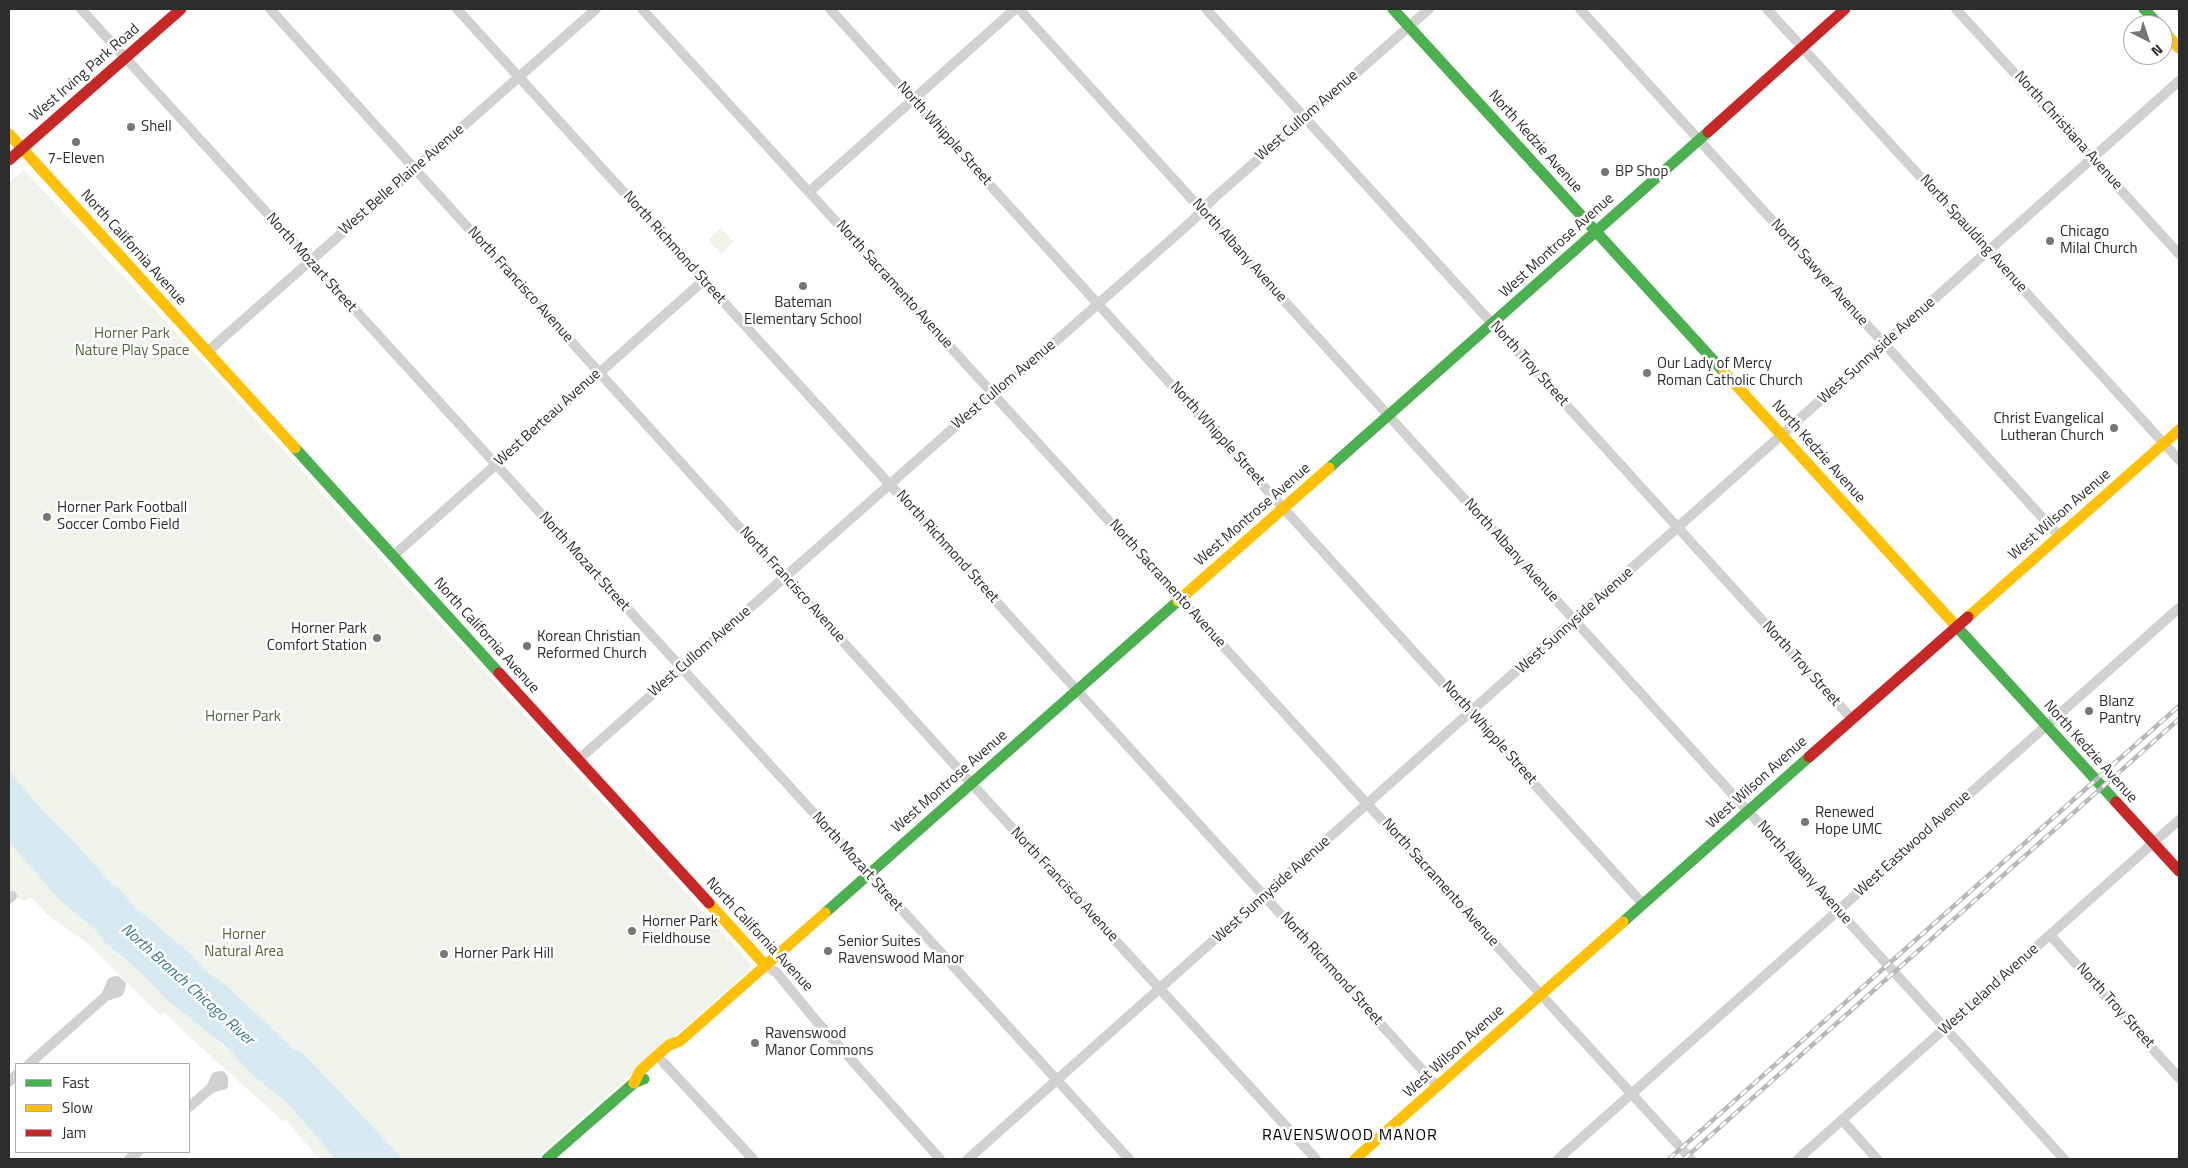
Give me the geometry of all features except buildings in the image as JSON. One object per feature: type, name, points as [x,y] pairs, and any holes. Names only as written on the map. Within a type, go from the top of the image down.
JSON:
[{"type":"main road","name":"West Irving Park Road","points":[[9,160],[181,9]]},
{"type":"main road","name":"North Kedzie Avenue","points":[[1393,9],[2179,871]]},
{"type":"main road","name":"West Montrose Avenue","points":[[634,1083],[640,1071],[670,1045],[680,1041],[1597,232],[1845,9]]},
{"type":"main road","name":"North California Avenue","points":[[9,134],[765,965]]},
{"type":"main road","name":"West Wilson Avenue","points":[[1355,1159],[2179,430]]},
{"type":"main road","name":"West Montrose Avenue","points":[[547,1159],[634,1083],[645,1078],[667,1062],[675,1052],[680,1041]]},
{"type":"street","name":"North Mozart Street","points":[[81,9],[1129,1159]]},
{"type":"street","name":"North Francisco Avenue","points":[[270,9],[971,783],[1316,1159]]},
{"type":"street","name":"North Richmond Street","points":[[457,9],[1438,1086]]},
{"type":"street","name":"West Belle Plaine Avenue","points":[[207,352],[596,9]]},
{"type":"street","name":"North Sacramento Avenue","points":[[642,9],[1692,1159]]},
{"type":"street","name":"North Whipple Street","points":[[830,9],[1643,904]]},
{"type":"street","points":[[809,192],[1014,9]]},
{"type":"street","name":"North Albany Avenue","points":[[1018,9],[2064,1159]]},
{"type":"street","name":"North Troy Street","points":[[1206,9],[1852,719]]},
{"type":"street","name":"West Cullom Avenue","points":[[578,760],[889,484],[1098,304],[1429,9]]},
{"type":"street","name":"North Sawyer Avenue","points":[[1580,9],[2059,536]]},
{"type":"street","name":"North Spaulding Avenue","points":[[1767,9],[2179,460]]},
{"type":"street","name":"North Christiana Avenue","points":[[1956,9],[2179,254]]},
{"type":"street","name":"West Sunnyside Avenue","points":[[968,1159],[1575,621],[2179,81]]},
{"type":"street","name":"West Berteau Avenue","points":[[393,556],[704,280]]},
{"type":"street","name":"West Eastwood Avenue","points":[[1558,1159],[2179,608]]},
{"type":"street","name":"West Leland Avenue","points":[[1798,1159],[2179,820]]},
{"type":"street","name":"North Troy Street","points":[[2050,935],[2179,1078]]},
{"type":"street","name":"North California Avenue","points":[[765,965],[777,973],[813,1017],[940,1159]]},
{"type":"street","points":[[30,1063],[106,996]]},
{"type":"street","points":[[667,1062],[753,1159]]},
{"type":"street","points":[[190,1106],[211,1088]]},
{"type":"street","points":[[1842,1120],[1877,1159]]},
{"type":"green space","name":"Horner Park","points":[[24,170],[204,363],[751,964],[750,969],[744,975],[535,1159],[403,1159],[302,1052],[295,1050],[227,986],[205,970],[192,955],[134,906],[120,889],[112,884],[66,833],[44,812],[9,771],[9,182]]},
{"type":"green space","points":[[721,228],[734,242],[721,254],[708,240]]},
{"type":"green space","points":[[9,842],[97,931],[105,943],[127,962],[129,961],[286,1102],[336,1159],[319,1159],[286,1120],[283,1121],[164,1012],[160,1015],[86,942],[51,918],[31,897],[25,901],[17,898],[12,892],[9,894]]},
{"type":"water","name":"North Branch Chicago River","points":[[9,771],[44,812],[66,833],[112,884],[120,889],[134,906],[192,955],[205,970],[227,986],[295,1050],[302,1052],[403,1159],[336,1159],[286,1102],[255,1077],[224,1045],[167,1000],[141,972],[105,943],[97,931],[59,899],[9,842]]},
{"type":"railway","points":[[1669,1159],[2179,706]]},
{"type":"railway","points":[[1684,1159],[2179,719]]},
{"type":"traffic: fast","points":[[1393,9],[1724,372]]},
{"type":"traffic: fast","points":[[2144,9],[2150,15]]},
{"type":"traffic: fast","points":[[1329,468],[1708,132]]},
{"type":"traffic: fast","points":[[295,448],[499,673]]},
{"type":"traffic: fast","points":[[825,913],[1178,601]]},
{"type":"traffic: fast","points":[[1957,627],[2116,802]]},
{"type":"traffic: fast","points":[[1623,922],[1809,757]]},
{"type":"traffic: fast","points":[[547,1159],[634,1083],[644,1079]]},
{"type":"traffic: slow","points":[[2173,41],[2179,48]]},
{"type":"traffic: slow","points":[[9,134],[295,448]]},
{"type":"traffic: slow","points":[[1724,372],[1957,627]]},
{"type":"traffic: slow","points":[[1968,617],[2179,430]]},
{"type":"traffic: slow","points":[[1178,601],[1329,468]]},
{"type":"traffic: slow","points":[[709,903],[765,965]]},
{"type":"traffic: slow","points":[[634,1083],[640,1071],[669,1045],[680,1041],[825,913]]},
{"type":"traffic: slow","points":[[1355,1159],[1623,922]]},
{"type":"traffic: jam","points":[[9,160],[181,9]]},
{"type":"traffic: jam","points":[[1708,132],[1845,9]]},
{"type":"traffic: jam","points":[[1809,757],[1968,617]]},
{"type":"traffic: jam","points":[[499,673],[709,903]]},
{"type":"traffic: jam","points":[[2116,802],[2179,871]]},
{"type":"place","name":"Shell","points":[[131,127]]},
{"type":"place","name":"7-Eleven","points":[[76,142]]},
{"type":"place","name":"BP Shop","points":[[1605,172]]},
{"type":"place","name":"Chicago Milal Church","points":[[2050,241]]},
{"type":"place","name":"Bateman Elementary School","points":[[803,286]]},
{"type":"place","name":"Our Lady of Mercy Roman Catholic Church","points":[[1647,373]]},
{"type":"place","name":"Christ Evangelical Lutheran Church","points":[[2114,428]]},
{"type":"place","name":"Horner Park Football Soccer Combo Field","points":[[47,517]]},
{"type":"place","name":"Horner Park Comfort Station","points":[[377,638]]},
{"type":"place","name":"Korean Christian Reformed Church","points":[[527,646]]},
{"type":"place","name":"Blanz Pantry","points":[[2089,711]]},
{"type":"place","name":"Renewed Hope UMC","points":[[1805,822]]},
{"type":"place","name":"Horner Park Fieldhouse","points":[[632,931]]},
{"type":"place","name":"Senior Suites Ravenswood Manor","points":[[828,951]]},
{"type":"place","name":"Horner Park Hill","points":[[444,954]]},
{"type":"place","name":"Ravenswood Manor Commons","points":[[755,1043]]},
{"type":"district","name":"RAVENSWOOD MANOR","points":[[1350,1136]]},
{"type":"park label","name":"Horner Park Nature Play Space","points":[[132,342]]},
{"type":"park label","name":"Horner Natural Area","points":[[244,944]]}]
